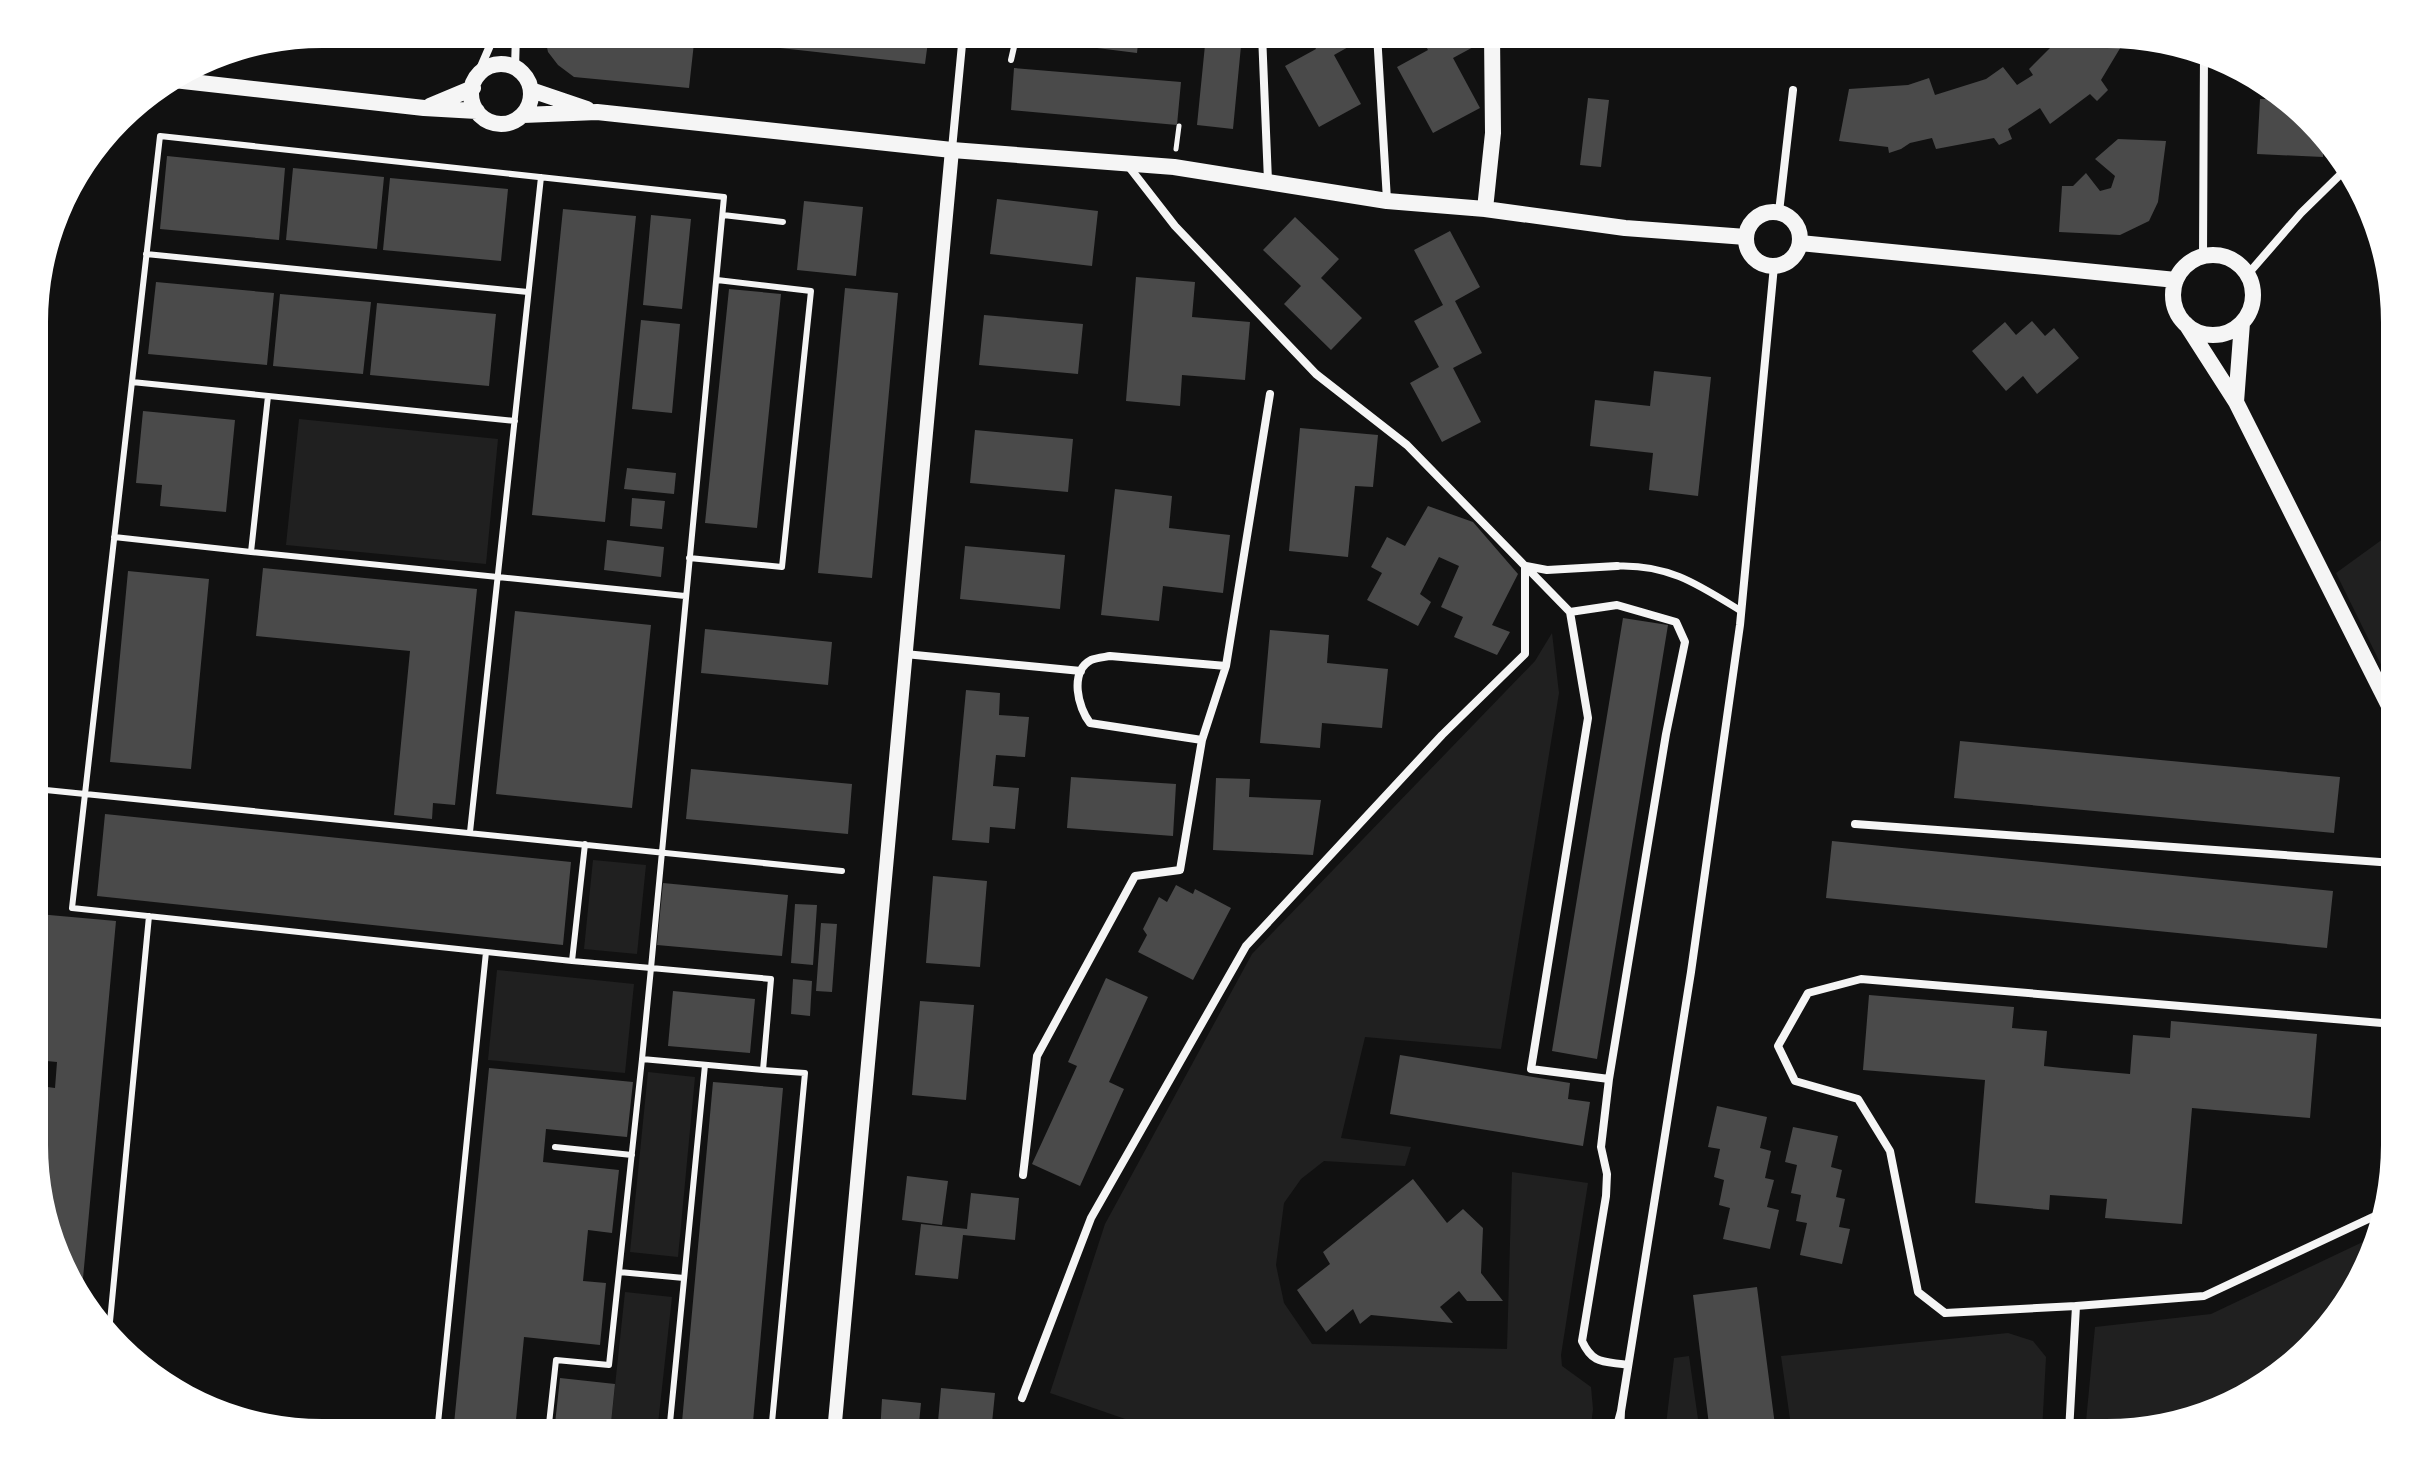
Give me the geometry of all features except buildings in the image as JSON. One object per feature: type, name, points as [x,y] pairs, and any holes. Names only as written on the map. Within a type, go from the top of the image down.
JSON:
[{"type":"main road","points":[[1485,209],[1493,133],[1492,48]]},
{"type":"main road","points":[[424,108],[474,83],[486,69],[495,65],[515,68],[525,76],[531,90],[530,101],[523,115]]},
{"type":"main road","points":[[191,82],[477,111]]},
{"type":"main road","points":[[474,83],[472,100],[477,111],[484,119],[501,124],[523,115],[597,112],[952,150],[1174,167],[1387,201],[1485,209],[1625,228],[1746,237]]},
{"type":"main road","points":[[531,90],[597,112]]},
{"type":"main road","points":[[1779,212],[1787,215],[1798,227],[1800,243],[1791,259],[1774,266],[1753,257],[1746,237],[1748,228],[1761,214],[1779,212]]},
{"type":"main road","points":[[1800,243],[2176,280]]},
{"type":"main road","points":[[2236,402],[2242,323],[2253,299],[2253,286],[2248,274],[2229,257],[2216,254],[2203,256],[2191,261],[2176,280],[2174,304],[2178,315],[2236,402],[2380,688]]},
{"type":"main road","points":[[2186,324],[2196,331],[2220,334],[2242,323]]},
{"type":"street","points":[[1263,48],[1268,184]]},
{"type":"street","points":[[1378,48],[1387,201]]},
{"type":"street","points":[[474,83],[489,49]]},
{"type":"street","points":[[515,68],[516,49]]},
{"type":"street","points":[[835,1419],[962,49]]},
{"type":"street","points":[[2203,256],[2204,66]]},
{"type":"street","points":[[1779,212],[1793,90]]},
{"type":"street","points":[[1125,163],[1175,226],[1316,374],[1407,445],[1570,612],[1588,718],[1531,1069],[1609,1079]]},
{"type":"street","points":[[2248,274],[2301,213],[2339,176]]},
{"type":"street","points":[[1620,1418],[1691,972],[1741,611],[1774,266]]},
{"type":"street","points":[[1023,1175],[1037,1056],[1135,876],[1180,870],[1202,740],[1226,666],[1270,394]]},
{"type":"street","points":[[1525,566],[1547,570],[1617,566],[1660,568],[1695,583],[1741,611]]},
{"type":"street","points":[[1022,1398],[1091,1218],[1246,946],[1442,735],[1525,654],[1525,566]]},
{"type":"street","points":[[1570,612],[1617,605],[1676,622],[1685,642],[1666,734],[1609,1079],[1601,1147],[1607,1174],[1606,1196],[1582,1341],[1588,1354],[1596,1360],[1628,1365]]},
{"type":"street","points":[[905,654],[1081,671]]},
{"type":"street","points":[[1202,740],[1090,723],[1083,714],[1078,698],[1081,671],[1090,660],[1110,656],[1226,666]]},
{"type":"street","points":[[1855,824],[2380,862]]},
{"type":"street","points":[[2371,1218],[2204,1296],[1945,1313],[1918,1292],[1890,1151],[1858,1099],[1795,1081],[1778,1046],[1808,993],[1861,979],[2380,1023]]},
{"type":"street","points":[[2070,1418],[2076,1306]]},
{"type":"lane","points":[[1011,60],[1014,49]]},
{"type":"lane","points":[[550,1419],[556,1360],[609,1365],[651,968],[724,197],[160,136],[72,908],[572,961],[651,968],[771,979],[763,1070]]},
{"type":"lane","points":[[470,832],[541,177]]},
{"type":"lane","points":[[723,215],[783,222]]},
{"type":"lane","points":[[146,254],[528,292]]},
{"type":"lane","points":[[689,558],[782,567],[811,291],[717,280]]},
{"type":"lane","points":[[132,382],[515,421]]},
{"type":"lane","points":[[251,552],[268,396]]},
{"type":"lane","points":[[114,537],[685,596]]},
{"type":"lane","points":[[48,790],[842,871]]},
{"type":"lane","points":[[572,961],[585,844]]},
{"type":"lane","points":[[110,1318],[149,916]]},
{"type":"lane","points":[[438,1419],[486,952]]},
{"type":"lane","points":[[642,1059],[805,1073],[772,1419]]},
{"type":"lane","points":[[670,1419],[705,1065]]},
{"type":"lane","points":[[555,1147],[632,1155]]},
{"type":"lane","points":[[619,1272],[684,1278]]},
{"type":"shaded area","points":[[299,419],[498,439],[486,564],[286,545]]},
{"type":"shaded area","points":[[2380,541],[2380,663],[2336,573]]},
{"type":"shaded area","points":[[1552,633],[1559,693],[1501,1049],[1365,1037],[1341,1138],[1411,1147],[1405,1166],[1324,1161],[1301,1179],[1284,1203],[1276,1265],[1284,1303],[1312,1344],[1507,1349],[1512,1172],[1588,1183],[1561,1355],[1562,1366],[1591,1387],[1592,1418],[1124,1419],[1050,1393],[1105,1224],[1252,954],[1535,661]]},
{"type":"shaded area","points":[[593,860],[646,865],[637,954],[584,949]]},
{"type":"shaded area","points":[[497,970],[634,984],[625,1073],[488,1060]]},
{"type":"shaded area","points":[[648,1072],[695,1077],[678,1257],[630,1252]]},
{"type":"shaded area","points":[[2363,1242],[2344,1282],[2324,1312],[2301,1339],[2259,1373],[2228,1391],[2160,1414],[2086,1418],[2095,1327],[2211,1314]]},
{"type":"shaded area","points":[[625,1292],[672,1297],[659,1419],[612,1419]]},
{"type":"shaded area","points":[[2008,1333],[2033,1341],[2046,1357],[2043,1418],[1790,1418],[1781,1356]]},
{"type":"shaded area","points":[[1689,1356],[1698,1418],[1667,1418],[1674,1358]]}]
